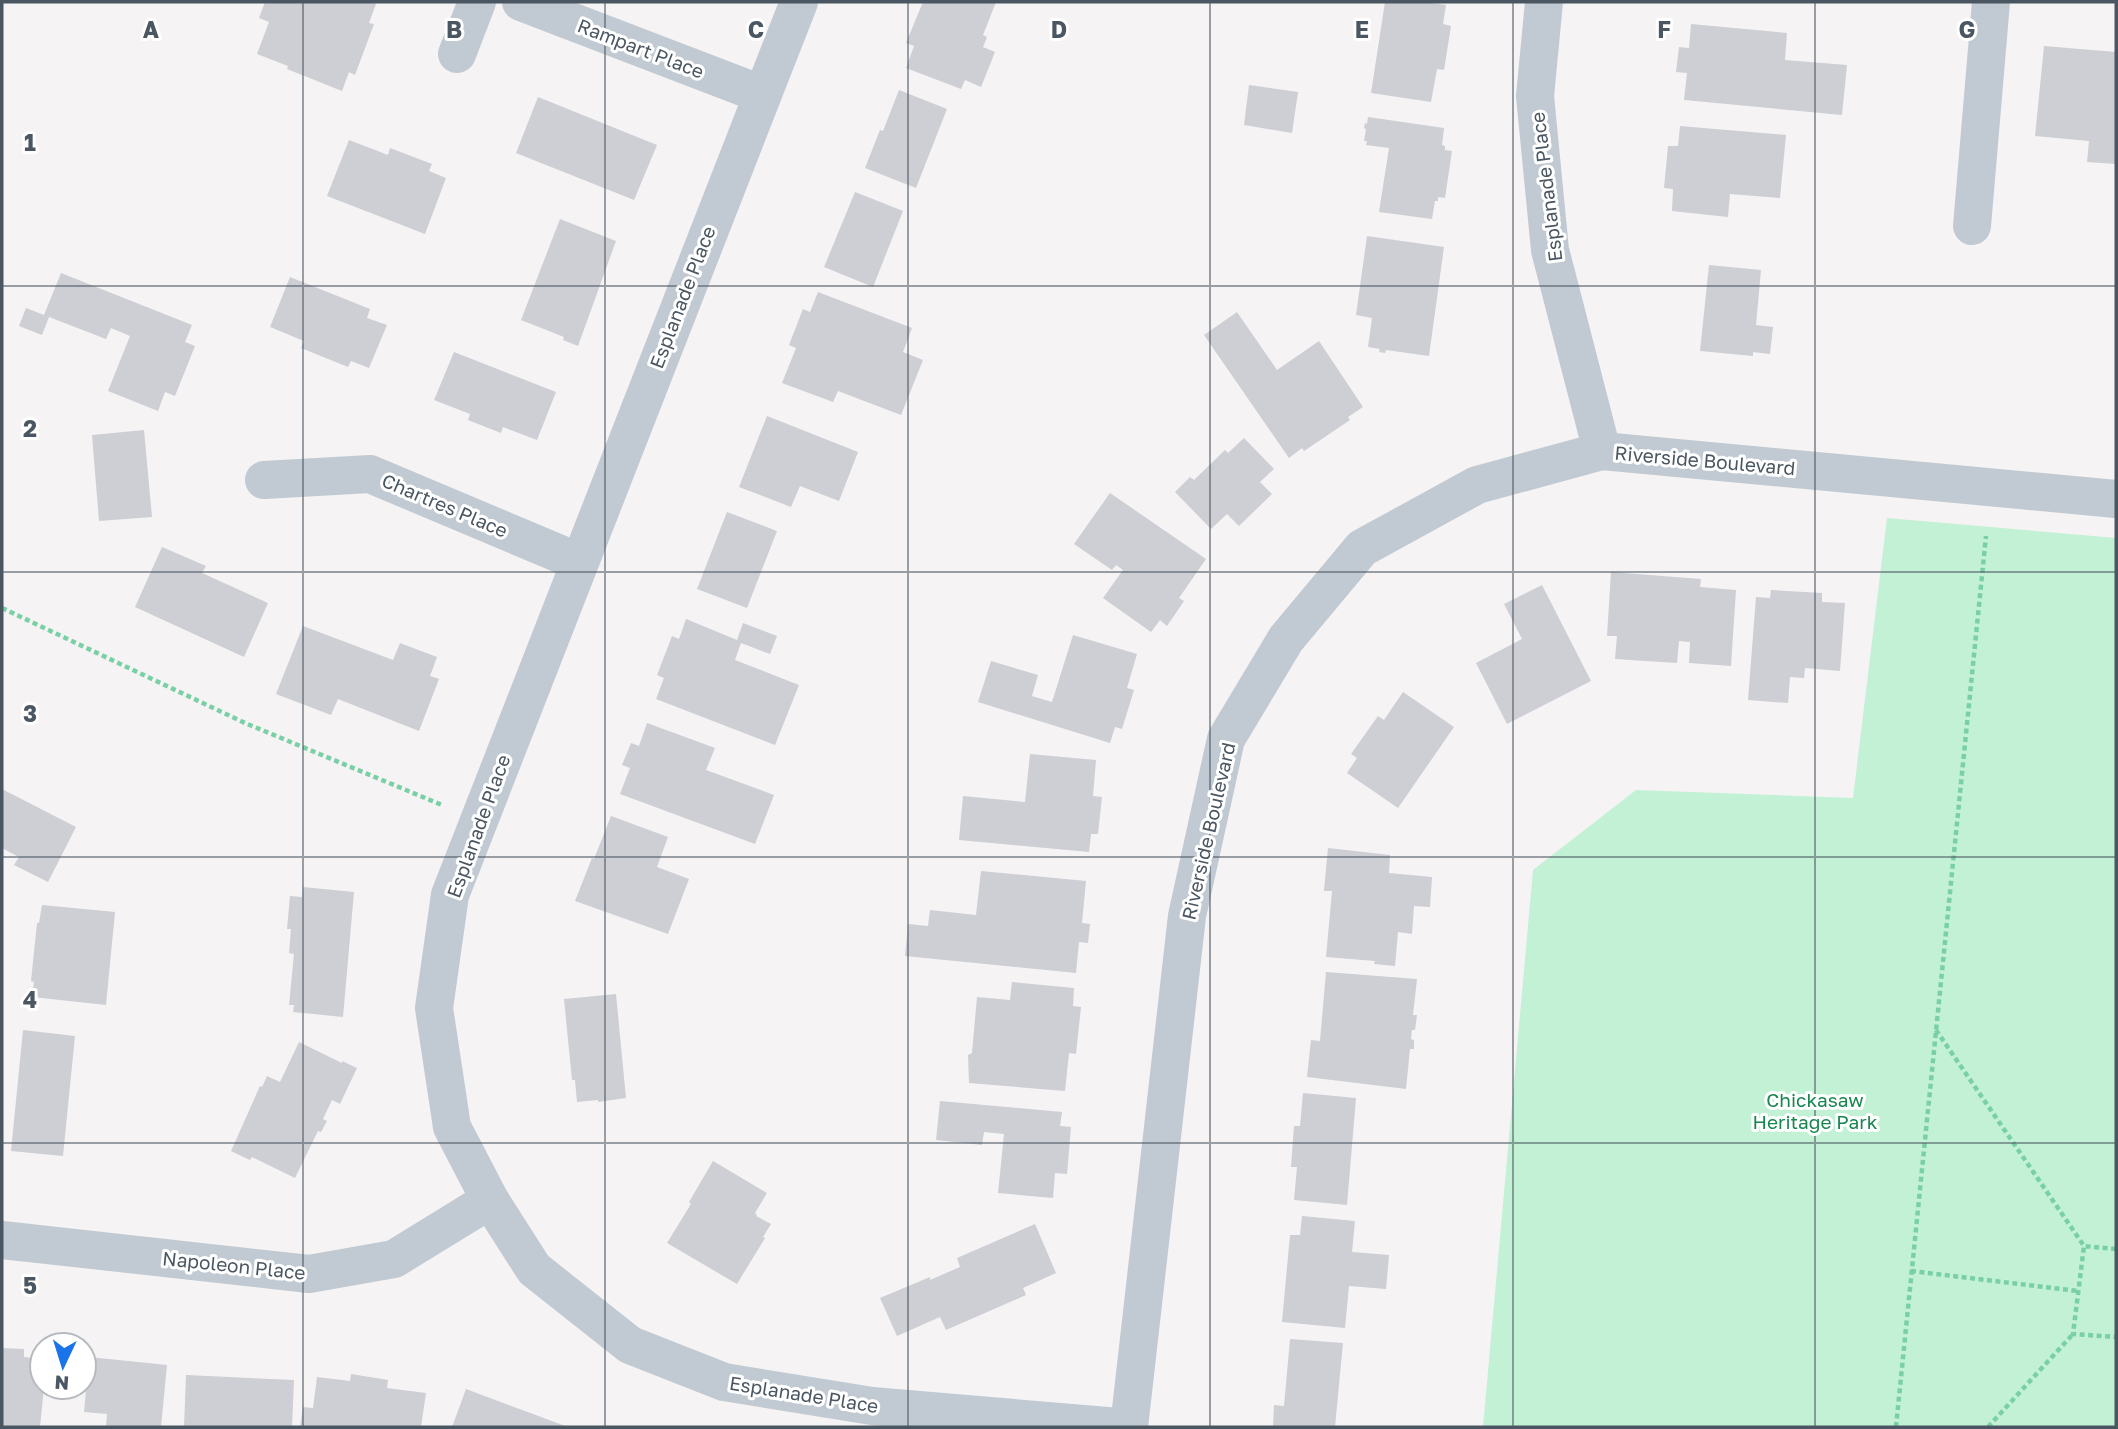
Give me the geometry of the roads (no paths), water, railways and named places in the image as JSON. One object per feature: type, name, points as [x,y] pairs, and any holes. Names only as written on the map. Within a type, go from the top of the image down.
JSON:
[{"type":"street","points":[[457,54],[477,2]]},
{"type":"street","name":"Rampart Place","points":[[520,2],[761,94]]},
{"type":"street","name":"Esplanade Place","points":[[799,2],[450,895],[433,1008],[452,1127],[491,1199],[534,1269],[630,1345],[724,1382],[872,1406],[1119,1427]]},
{"type":"street","name":"Esplanade Place","points":[[1544,2],[1535,96],[1550,250],[1602,451]]},
{"type":"street","points":[[1972,226],[1991,2]]},
{"type":"street","name":"Riverside Boulevard","points":[[1129,1427],[1187,916],[1226,739],[1286,639],[1362,548],[1477,485],[1602,451],[2116,499]]},
{"type":"street","name":"Chartres Place","points":[[264,480],[370,474],[579,562]]},
{"type":"street","name":"Napoleon Place","points":[[2,1240],[309,1275],[394,1259],[491,1199]]},
{"type":"park label","name":"Chickasaw Heritage Park","points":[[1815,1110]]}]
